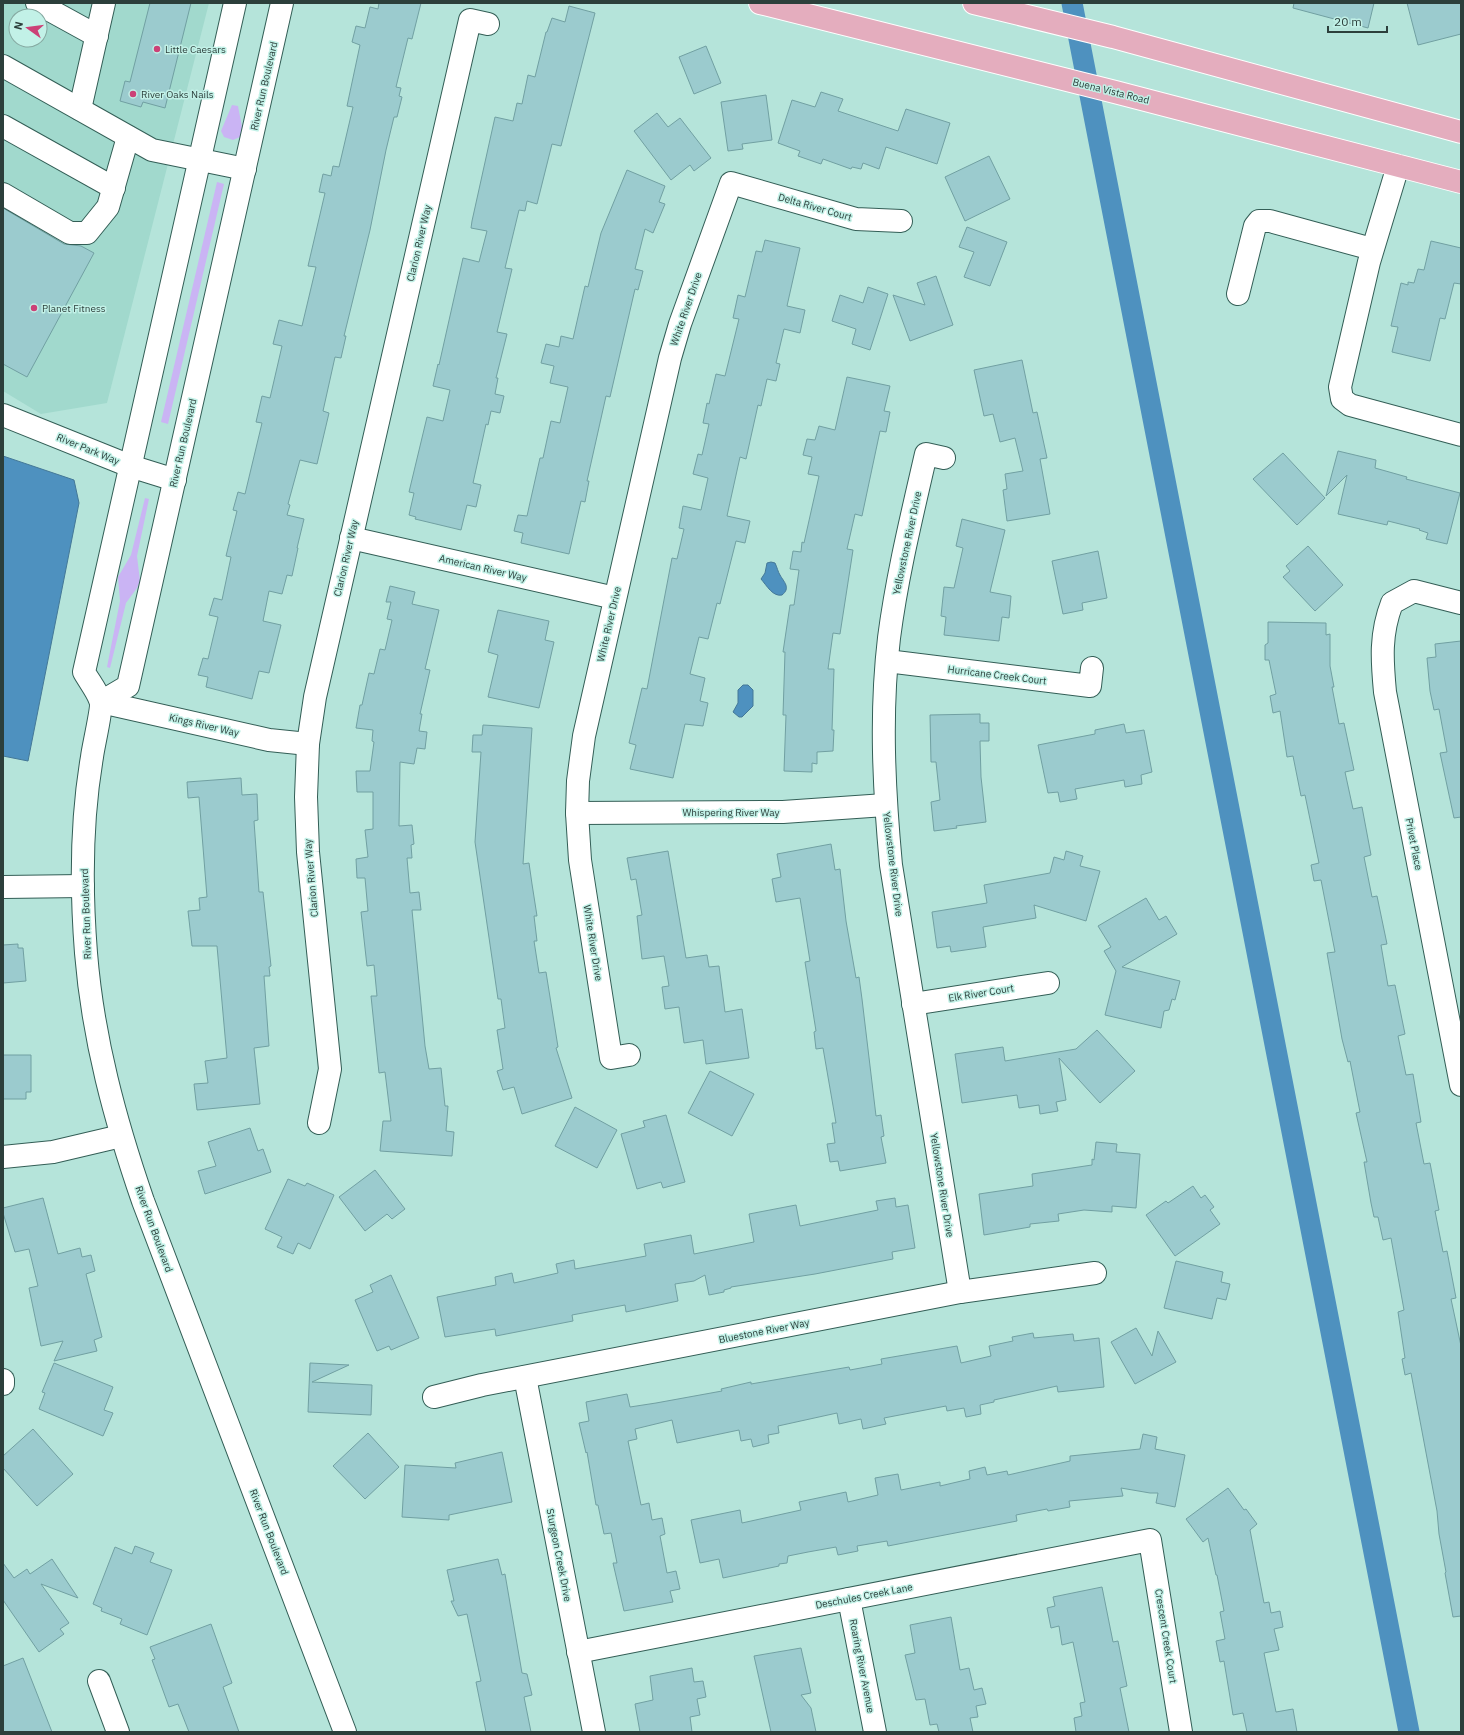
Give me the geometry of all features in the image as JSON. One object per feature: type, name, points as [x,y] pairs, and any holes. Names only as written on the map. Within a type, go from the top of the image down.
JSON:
[{"type":"main road","name":"Buena Vista Road","points":[[760,3],[1116,92],[1461,182]]},
{"type":"main road","points":[[974,3],[1113,37],[1461,132]]},
{"type":"street","points":[[37,3],[97,36]]},
{"type":"street","points":[[80,109],[104,3]]},
{"type":"street","points":[[101,702],[84,672],[235,3]]},
{"type":"street","name":"River Run Boulevard","points":[[282,3],[128,686],[101,702],[90,773],[85,828],[83,886],[86,954],[94,1016],[106,1078],[121,1136],[142,1201],[345,1732]]},
{"type":"street","name":"Clarion River Way","points":[[319,1123],[330,1069],[308,852],[306,797],[308,744],[314,697],[470,20],[488,24]]},
{"type":"street","points":[[3,66],[152,150],[245,169]]},
{"type":"street","points":[[3,126],[114,188]]},
{"type":"street","points":[[3,194],[70,233],[87,234],[108,207],[128,137]]},
{"type":"street","points":[[1398,166],[1372,249],[1340,387],[1342,399],[1350,405],[1461,435]]},
{"type":"street","name":"Delta River Court","points":[[731,183],[856,219],[901,221]]},
{"type":"street","name":"White River Drive","points":[[629,1055],[611,1058],[580,860],[577,812],[578,781],[584,736],[678,330],[731,183]]},
{"type":"street","points":[[1238,294],[1255,226],[1259,221],[1264,220],[1372,249]]},
{"type":"street","name":"River Park Way","points":[[3,415],[130,466],[175,480]]},
{"type":"street","name":"Yellowstone River Drive","points":[[944,458],[926,454],[899,574],[887,661],[883,723],[885,805],[891,865],[960,1292]]},
{"type":"street","name":"American River Way","points":[[351,538],[615,598]]},
{"type":"street","name":"Privet Place","points":[[1461,604],[1414,591],[1392,603],[1384,622],[1382,658],[1385,692],[1461,1085]]},
{"type":"street","name":"Hurricane Creek Court","points":[[887,661],[1090,686],[1092,668]]},
{"type":"street","name":"Kings River Way","points":[[101,702],[269,740],[308,744]]},
{"type":"street","name":"Whispering River Way","points":[[577,812],[783,812],[885,805]]},
{"type":"street","points":[[3,887],[83,886]]},
{"type":"street","name":"Elk River Court","points":[[913,1004],[1048,983]]},
{"type":"street","points":[[3,1157],[53,1152],[121,1136]]},
{"type":"street","name":"Bluestone River Way","points":[[434,1397],[482,1385],[960,1292],[1095,1273]]},
{"type":"street","name":"Sturgeon Creek Drive","points":[[525,1377],[594,1732]]},
{"type":"street","name":"Deschules Creek Lane","points":[[578,1652],[1150,1540]]},
{"type":"street","name":"Crescent Creek Court","points":[[1150,1540],[1181,1732]]},
{"type":"street","name":"Roaring River Avenue","points":[[849,1599],[875,1732]]},
{"type":"street","points":[[99,1681],[118,1732]]},
{"type":"shaded area","points":[[3,3],[209,3],[107,403],[41,414],[3,391]]},
{"type":"shaded area","points":[[232,105],[238,106],[242,127],[240,137],[233,140],[224,137],[221,131]]},
{"type":"shaded area","points":[[217,182],[224,184],[168,424],[161,422]]},
{"type":"shaded area","points":[[145,498],[149,499],[137,556],[140,581],[137,588],[126,603],[110,668],[107,667],[120,601],[118,577],[131,555]]},
{"type":"water","points":[[3,456],[74,480],[79,503],[28,761],[3,756]]},
{"type":"water","points":[[767,563],[775,563],[779,574],[786,585],[786,590],[782,595],[773,593],[761,579],[765,573]]},
{"type":"water","points":[[743,685],[748,685],[753,690],[753,706],[742,717],[739,717],[733,712],[738,703],[738,690]]},
{"type":"building","points":[[150,3],[191,3],[165,108],[143,102],[141,107],[120,101],[125,81],[130,82]]},
{"type":"building","points":[[379,3],[421,3],[412,39],[408,38],[396,87],[401,88],[399,96],[402,97],[397,117],[394,117],[386,150],[370,230],[344,336],[346,336],[341,358],[335,357],[323,411],[329,413],[317,464],[300,460],[288,504],[290,505],[287,515],[304,519],[292,576],[287,575],[282,594],[269,591],[263,621],[281,625],[269,673],[259,671],[252,699],[206,687],[208,677],[198,675],[203,658],[208,659],[218,617],[209,615],[214,598],[222,600],[231,557],[226,556],[237,511],[233,510],[238,492],[245,494],[262,423],[256,422],[262,396],[270,398],[282,346],[273,344],[279,320],[302,326],[316,267],[308,266],[325,193],[319,192],[323,174],[331,176],[333,166],[339,167],[353,107],[347,106],[360,45],[352,42],[356,26],[365,28],[370,7],[378,9]]},
{"type":"building","points":[[1294,3],[1374,3],[1368,28],[1293,8]]},
{"type":"building","points":[[1407,3],[1461,3],[1461,34],[1418,45]]},
{"type":"building","points":[[569,6],[595,13],[561,146],[552,144],[537,204],[527,201],[525,211],[519,210],[505,268],[512,269],[497,332],[507,334],[496,378],[498,378],[495,394],[504,396],[500,413],[491,411],[488,425],[486,424],[473,483],[481,485],[476,507],[467,505],[461,530],[415,519],[416,517],[409,515],[414,493],[409,492],[427,417],[443,421],[450,390],[433,386],[463,258],[479,262],[487,231],[471,228],[495,117],[513,121],[517,103],[522,104],[528,75],[535,77],[546,32],[552,18],[565,22]]},
{"type":"building","points":[[706,46],[721,83],[694,94],[679,57]]},
{"type":"building","points":[[821,92],[843,99],[838,111],[898,131],[906,109],[950,123],[937,164],[886,147],[879,169],[863,163],[861,169],[852,167],[851,169],[823,159],[821,164],[798,156],[800,151],[778,143],[792,100],[815,107]]},
{"type":"building","points":[[766,95],[772,140],[742,144],[743,149],[728,151],[721,102]]},
{"type":"building","points":[[657,113],[668,127],[680,118],[711,158],[694,171],[690,165],[671,180],[634,131]]},
{"type":"building","points":[[989,156],[1010,199],[965,221],[945,177]]},
{"type":"building","points":[[627,170],[665,186],[659,202],[665,204],[653,233],[645,229],[635,269],[643,271],[638,290],[635,289],[610,397],[606,396],[587,481],[589,481],[585,502],[581,501],[569,554],[521,543],[523,533],[514,531],[518,515],[527,516],[540,458],[543,458],[551,421],[560,423],[568,387],[550,383],[554,366],[541,363],[546,344],[559,347],[561,336],[573,339],[585,286],[588,287],[601,233]]},
{"type":"building","name":"Planet Fitness","points":[[3,208],[64,244],[81,246],[94,253],[27,377],[3,364]]},
{"type":"building","points":[[967,227],[1007,242],[990,286],[964,277],[974,252],[959,247]]},
{"type":"building","points":[[765,240],[800,248],[787,306],[805,310],[800,333],[784,329],[776,363],[780,364],[776,381],[767,379],[761,406],[758,405],[746,459],[740,457],[727,516],[750,521],[745,543],[736,541],[720,604],[717,603],[708,639],[699,637],[690,674],[705,678],[700,701],[708,703],[703,726],[685,724],[673,778],[630,769],[636,745],[629,743],[642,688],[647,689],[672,558],[677,559],[684,529],[679,528],[683,506],[701,510],[708,478],[693,474],[698,454],[702,455],[709,424],[703,423],[707,403],[709,404],[716,374],[725,376],[739,319],[733,318],[738,295],[745,297],[756,251],[762,252]]},
{"type":"building","points":[[1431,241],[1461,248],[1461,284],[1454,283],[1445,319],[1440,318],[1430,361],[1392,352],[1398,327],[1391,326],[1401,283],[1408,285],[1408,282],[1414,283],[1418,269],[1424,270]]},
{"type":"building","points":[[936,276],[953,325],[910,341],[893,295],[925,305],[917,283]]},
{"type":"building","points":[[868,287],[888,294],[870,350],[852,344],[856,329],[832,321],[840,295],[863,303]]},
{"type":"building","points":[[1022,360],[1033,413],[1037,412],[1047,458],[1040,459],[1050,514],[1007,521],[1003,490],[1007,489],[1005,474],[1023,471],[1015,438],[1000,442],[993,414],[984,416],[974,370]]},
{"type":"building","points":[[847,377],[890,386],[884,411],[890,412],[886,432],[880,431],[862,516],[855,514],[847,549],[853,550],[840,634],[833,633],[828,669],[834,669],[832,730],[834,730],[833,751],[817,752],[817,764],[812,763],[812,772],[784,771],[786,715],[783,715],[785,652],[783,652],[790,605],[794,605],[799,570],[790,569],[793,551],[801,552],[802,542],[804,543],[819,476],[808,474],[812,457],[803,455],[807,439],[815,440],[819,426],[835,430]]},
{"type":"building","points":[[1338,451],[1376,460],[1375,468],[1407,477],[1406,479],[1460,493],[1447,544],[1426,539],[1428,533],[1419,530],[1420,529],[1388,521],[1387,525],[1338,514],[1347,475],[1326,496]]},
{"type":"building","points":[[1283,453],[1325,498],[1297,525],[1253,479]]},
{"type":"building","points":[[962,519],[1005,530],[990,592],[1011,596],[1009,618],[1002,617],[999,641],[944,635],[946,617],[941,616],[944,587],[954,588],[963,548],[956,546]]},
{"type":"building","points":[[1308,546],[1343,585],[1315,611],[1283,577],[1290,571],[1286,566]]},
{"type":"building","points":[[1098,551],[1107,598],[1082,603],[1083,610],[1063,614],[1052,561]]},
{"type":"building","points":[[390,586],[415,592],[412,604],[439,610],[425,669],[430,670],[420,714],[422,714],[419,731],[427,732],[425,749],[417,748],[414,764],[400,762],[399,826],[412,825],[414,844],[411,845],[412,858],[407,858],[410,893],[419,892],[421,910],[412,910],[425,1046],[429,1069],[441,1068],[445,1106],[448,1106],[446,1131],[454,1132],[452,1156],[380,1151],[383,1121],[391,1121],[385,1072],[379,1073],[371,996],[377,996],[374,965],[367,966],[361,912],[368,911],[365,878],[357,878],[356,859],[368,857],[365,830],[373,829],[373,792],[357,792],[356,771],[370,771],[374,742],[372,741],[373,730],[356,728],[360,705],[362,705],[369,673],[374,674],[380,649],[385,650],[392,620],[387,619],[391,602],[386,602]]},
{"type":"building","points":[[498,610],[549,621],[545,640],[554,642],[539,708],[488,697],[498,655],[488,652]]},
{"type":"building","points":[[1268,622],[1326,623],[1326,635],[1330,634],[1330,666],[1334,687],[1332,687],[1339,724],[1344,723],[1354,770],[1345,772],[1353,809],[1362,807],[1371,855],[1364,857],[1372,897],[1377,896],[1387,944],[1381,945],[1388,986],[1395,985],[1405,1034],[1398,1036],[1406,1075],[1413,1074],[1421,1122],[1416,1123],[1424,1164],[1430,1163],[1439,1210],[1435,1211],[1443,1252],[1447,1251],[1456,1298],[1451,1299],[1461,1346],[1461,1616],[1453,1617],[1439,1534],[1437,1511],[1411,1373],[1405,1375],[1402,1359],[1405,1358],[1398,1312],[1404,1310],[1391,1238],[1383,1240],[1378,1217],[1374,1217],[1371,1203],[1364,1162],[1367,1162],[1356,1113],[1360,1112],[1350,1061],[1348,1062],[1342,1039],[1327,953],[1335,952],[1321,880],[1314,881],[1311,865],[1319,863],[1305,795],[1301,796],[1293,756],[1287,757],[1280,711],[1273,713],[1270,696],[1276,694],[1269,660],[1265,660],[1265,645],[1268,643]]},
{"type":"building","points":[[1461,641],[1461,817],[1454,818],[1440,753],[1447,752],[1439,709],[1434,710],[1430,691],[1427,658],[1436,657],[1435,644]]},
{"type":"building","points":[[980,714],[980,723],[989,723],[989,741],[980,741],[981,777],[986,822],[934,831],[931,802],[940,800],[936,762],[931,762],[930,715]]},
{"type":"building","points":[[1124,724],[1126,733],[1144,730],[1152,772],[1141,775],[1142,784],[1125,787],[1124,780],[1075,789],[1077,799],[1060,802],[1058,792],[1048,793],[1038,745],[1095,734],[1095,730]]},
{"type":"building","points":[[483,725],[532,728],[523,864],[529,863],[537,916],[534,916],[537,941],[534,941],[539,973],[546,972],[558,1047],[556,1048],[572,1098],[522,1114],[514,1087],[503,1090],[497,1071],[503,1069],[497,1030],[505,1028],[501,999],[498,999],[475,842],[481,752],[472,752],[473,735],[482,735]]},
{"type":"building","points":[[241,778],[242,795],[257,794],[258,820],[254,821],[259,892],[263,892],[271,966],[269,967],[270,976],[264,976],[269,1046],[254,1048],[260,1104],[197,1110],[194,1084],[208,1083],[205,1061],[227,1058],[217,946],[192,946],[188,911],[200,910],[199,898],[207,897],[199,797],[188,798],[187,782]]},
{"type":"building","points":[[831,844],[835,870],[840,869],[846,921],[856,978],[859,977],[876,1116],[881,1115],[884,1136],[881,1137],[886,1163],[840,1171],[838,1161],[830,1162],[827,1144],[835,1143],[832,1123],[836,1123],[823,1048],[816,1049],[814,1032],[816,1031],[805,962],[810,961],[800,898],[776,902],[772,879],[781,877],[777,854]]},
{"type":"building","points":[[668,851],[686,958],[707,955],[709,967],[719,966],[725,1012],[742,1009],[749,1058],[706,1064],[703,1040],[684,1043],[679,1007],[665,1009],[662,987],[669,986],[664,956],[642,959],[637,916],[642,915],[636,879],[631,880],[627,858]]},
{"type":"building","points":[[1066,851],[1083,856],[1080,866],[1100,871],[1086,921],[1034,905],[1036,918],[983,927],[986,947],[951,952],[950,946],[937,948],[932,912],[987,903],[984,885],[1050,873],[1054,857],[1064,860]]},
{"type":"building","points":[[1146,898],[1159,920],[1166,916],[1177,934],[1122,967],[1180,981],[1175,1000],[1172,999],[1169,1010],[1164,1011],[1161,1028],[1105,1015],[1116,971],[1104,951],[1111,947],[1098,926]]},
{"type":"building","points":[[18,944],[18,948],[23,948],[26,981],[3,983],[3,945]]},
{"type":"building","points":[[1097,1030],[1135,1071],[1100,1103],[1059,1058],[1066,1100],[1056,1102],[1058,1111],[1040,1114],[1039,1105],[1019,1108],[1017,1095],[962,1103],[955,1054],[1003,1047],[1005,1061],[1076,1049]]},
{"type":"building","points":[[3,1055],[31,1055],[31,1092],[26,1092],[26,1099],[3,1099]]},
{"type":"building","points":[[710,1071],[754,1094],[732,1136],[688,1113]]},
{"type":"building","points":[[575,1107],[617,1130],[597,1168],[555,1146]]},
{"type":"building","points":[[666,1115],[685,1182],[663,1188],[661,1182],[637,1189],[621,1134],[645,1127],[643,1121]]},
{"type":"building","points":[[250,1128],[258,1151],[263,1149],[271,1172],[205,1194],[198,1171],[216,1166],[208,1142]]},
{"type":"building","points":[[1096,1142],[1117,1144],[1116,1152],[1140,1154],[1136,1208],[1112,1206],[1112,1212],[1084,1210],[1058,1214],[1059,1221],[1030,1224],[1030,1227],[984,1235],[979,1194],[1033,1186],[1032,1174],[1092,1165]]},
{"type":"building","points":[[375,1170],[405,1209],[392,1219],[387,1214],[365,1231],[339,1197]]},
{"type":"building","points":[[288,1179],[305,1186],[307,1183],[334,1195],[310,1249],[298,1243],[293,1254],[277,1247],[282,1237],[265,1229]]},
{"type":"building","points":[[1193,1186],[1201,1198],[1205,1195],[1214,1207],[1210,1210],[1220,1224],[1175,1256],[1146,1215],[1166,1201],[1168,1203]]},
{"type":"building","points":[[43,1198],[58,1254],[80,1248],[82,1257],[91,1255],[95,1271],[86,1274],[102,1337],[94,1340],[97,1351],[54,1361],[63,1341],[41,1346],[29,1288],[38,1286],[29,1249],[15,1252],[3,1213],[3,1208]]},
{"type":"building","points":[[895,1198],[896,1207],[908,1205],[915,1248],[892,1252],[893,1259],[815,1274],[731,1287],[724,1290],[724,1292],[709,1295],[705,1275],[694,1281],[675,1284],[678,1301],[626,1312],[625,1305],[572,1315],[573,1321],[496,1336],[495,1329],[445,1337],[437,1297],[496,1285],[495,1277],[512,1273],[514,1283],[558,1273],[556,1264],[574,1260],[575,1269],[646,1256],[644,1244],[691,1235],[694,1254],[754,1242],[749,1214],[796,1205],[800,1226],[878,1210],[876,1201]]},
{"type":"building","points":[[1176,1261],[1223,1272],[1221,1282],[1230,1284],[1226,1300],[1217,1298],[1212,1319],[1164,1308]]},
{"type":"building","points":[[391,1275],[419,1338],[391,1350],[389,1346],[377,1351],[355,1300],[373,1292],[370,1285]]},
{"type":"building","points":[[1136,1328],[1152,1356],[1158,1331],[1176,1362],[1135,1384],[1111,1342]]},
{"type":"building","points":[[1033,1333],[1034,1338],[1073,1334],[1074,1341],[1099,1338],[1104,1387],[1058,1392],[1057,1386],[994,1400],[994,1402],[980,1405],[981,1414],[966,1417],[964,1408],[947,1411],[946,1406],[884,1418],[886,1424],[863,1429],[861,1419],[839,1424],[837,1413],[778,1426],[779,1433],[768,1435],[769,1443],[753,1447],[751,1439],[741,1441],[739,1430],[677,1443],[672,1420],[635,1429],[637,1439],[628,1441],[641,1505],[649,1503],[652,1520],[662,1518],[665,1534],[660,1536],[667,1573],[676,1571],[680,1589],[670,1591],[673,1602],[624,1611],[613,1563],[617,1563],[611,1533],[604,1534],[598,1505],[596,1505],[587,1452],[586,1453],[579,1423],[589,1421],[586,1402],[627,1394],[630,1407],[722,1391],[721,1389],[751,1382],[751,1384],[849,1367],[850,1370],[882,1364],[881,1359],[957,1346],[961,1363],[991,1356],[989,1346],[1013,1341],[1012,1337]]},
{"type":"building","points":[[54,1363],[113,1387],[104,1410],[113,1413],[103,1436],[39,1409],[45,1393],[42,1392]]},
{"type":"building","points":[[310,1363],[349,1365],[312,1382],[372,1385],[371,1415],[308,1412]]},
{"type":"building","points":[[33,1429],[73,1474],[37,1506],[3,1468],[3,1456]]},
{"type":"building","points":[[368,1433],[399,1467],[365,1499],[333,1466]]},
{"type":"building","points":[[1143,1434],[1157,1437],[1155,1449],[1185,1455],[1175,1507],[1156,1503],[1158,1493],[1121,1488],[1123,1496],[1069,1501],[1070,1507],[1048,1511],[1047,1509],[1016,1515],[1017,1521],[888,1546],[887,1541],[857,1546],[858,1551],[838,1555],[836,1547],[808,1552],[788,1556],[787,1563],[779,1564],[779,1566],[723,1578],[719,1559],[700,1563],[691,1520],[740,1510],[742,1523],[801,1510],[799,1502],[846,1492],[848,1502],[878,1495],[875,1478],[898,1474],[901,1490],[940,1482],[940,1486],[970,1479],[969,1471],[985,1467],[987,1475],[1007,1471],[1008,1475],[1070,1461],[1070,1456],[1140,1449]]},
{"type":"building","points":[[502,1452],[512,1502],[449,1515],[449,1520],[402,1517],[405,1465],[456,1468],[455,1463]]},
{"type":"building","points":[[1228,1488],[1244,1510],[1246,1509],[1257,1524],[1250,1530],[1264,1603],[1269,1602],[1271,1613],[1280,1611],[1283,1627],[1274,1629],[1279,1650],[1264,1653],[1276,1712],[1293,1709],[1297,1732],[1247,1732],[1243,1713],[1233,1715],[1224,1661],[1220,1662],[1216,1641],[1225,1639],[1220,1612],[1224,1611],[1217,1575],[1208,1538],[1203,1542],[1186,1519]]},
{"type":"building","points":[[135,1546],[154,1553],[150,1562],[172,1570],[147,1635],[120,1624],[122,1619],[101,1611],[102,1608],[93,1604],[115,1547],[132,1554]]},
{"type":"building","points":[[52,1559],[78,1598],[41,1584],[69,1623],[60,1629],[64,1634],[39,1652],[3,1600],[3,1563],[14,1578],[27,1569],[30,1574]]},
{"type":"building","points":[[498,1559],[502,1575],[505,1574],[522,1673],[527,1674],[532,1695],[524,1697],[531,1732],[486,1732],[476,1682],[481,1681],[467,1614],[458,1616],[451,1601],[454,1601],[447,1570]]},
{"type":"building","points":[[1102,1587],[1113,1642],[1118,1641],[1127,1686],[1120,1688],[1129,1732],[1076,1732],[1074,1718],[1082,1716],[1080,1703],[1085,1702],[1073,1642],[1062,1645],[1059,1626],[1051,1628],[1047,1608],[1055,1606],[1053,1597]]},
{"type":"building","points":[[951,1617],[960,1670],[969,1668],[974,1690],[982,1688],[986,1704],[976,1706],[978,1717],[970,1718],[973,1732],[939,1732],[937,1724],[930,1725],[925,1699],[916,1700],[905,1655],[915,1653],[910,1625]]},
{"type":"building","points":[[211,1624],[232,1683],[223,1687],[239,1732],[189,1732],[178,1704],[169,1707],[152,1660],[155,1659],[150,1647]]},
{"type":"building","points":[[801,1648],[811,1693],[801,1695],[811,1708],[816,1732],[771,1732],[754,1656]]},
{"type":"building","points":[[23,1658],[52,1732],[3,1732],[3,1666]]},
{"type":"building","points":[[692,1668],[694,1682],[703,1681],[706,1697],[697,1699],[700,1715],[690,1717],[692,1732],[640,1732],[635,1704],[653,1700],[650,1676]]},
{"type":"waterway","points":[[1072,3],[1409,1732]]},
{"type":"place","name":"Little Caesars","points":[[157,49]]},
{"type":"place","name":"River Oaks Nails","points":[[133,94]]},
{"type":"place","name":"Planet Fitness","points":[[34,308]]}]
